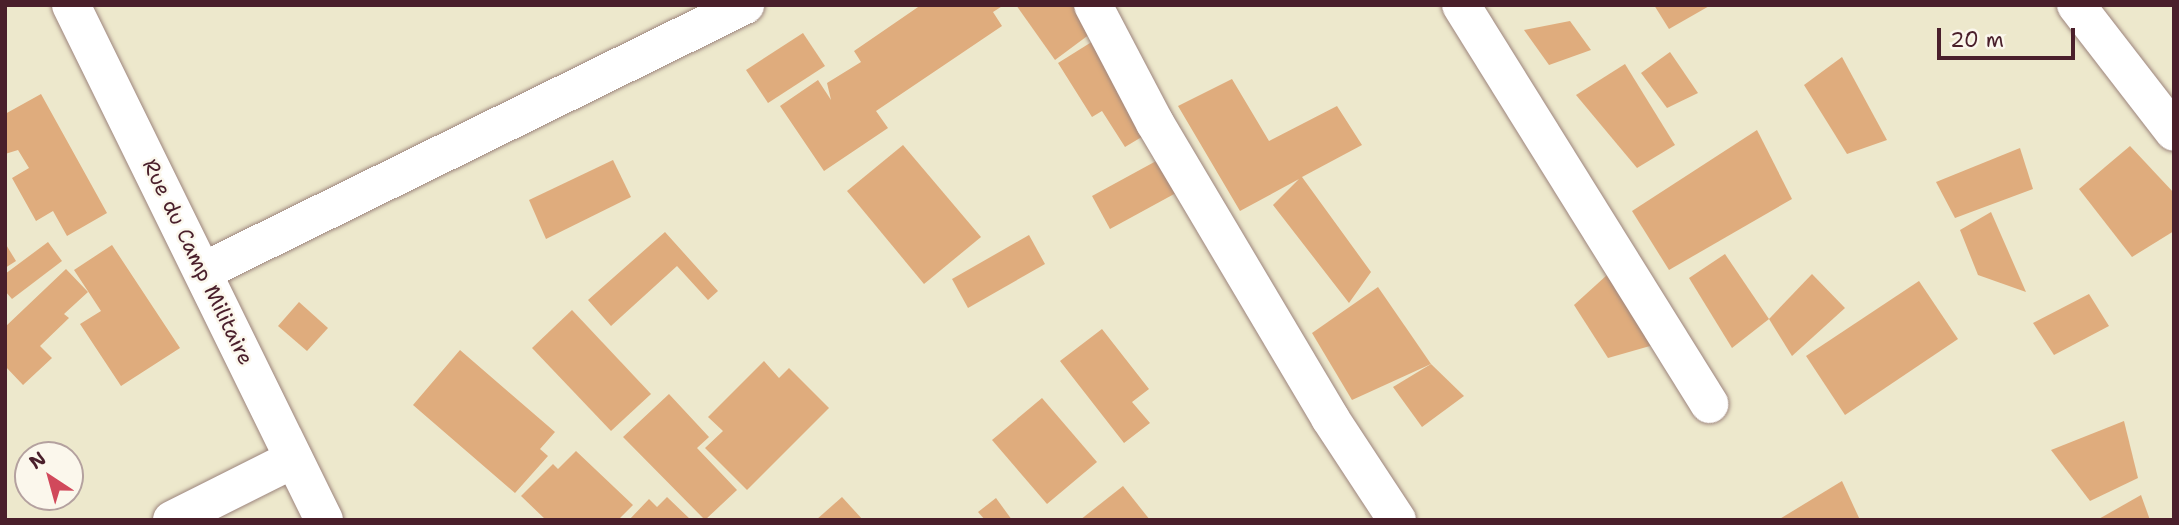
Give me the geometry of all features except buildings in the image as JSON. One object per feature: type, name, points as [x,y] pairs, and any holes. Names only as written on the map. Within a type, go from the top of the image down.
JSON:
[{"type":"street","name":"Rue du Camp Militaire","points":[[71,5],[324,520]]},
{"type":"street","points":[[204,271],[745,5]]},
{"type":"street","points":[[1093,5],[1155,123],[1330,418],[1397,520]]},
{"type":"street","points":[[1461,5],[1709,404]]},
{"type":"street","points":[[2076,5],[2174,132]]},
{"type":"street","points":[[172,520],[294,459]]}]
